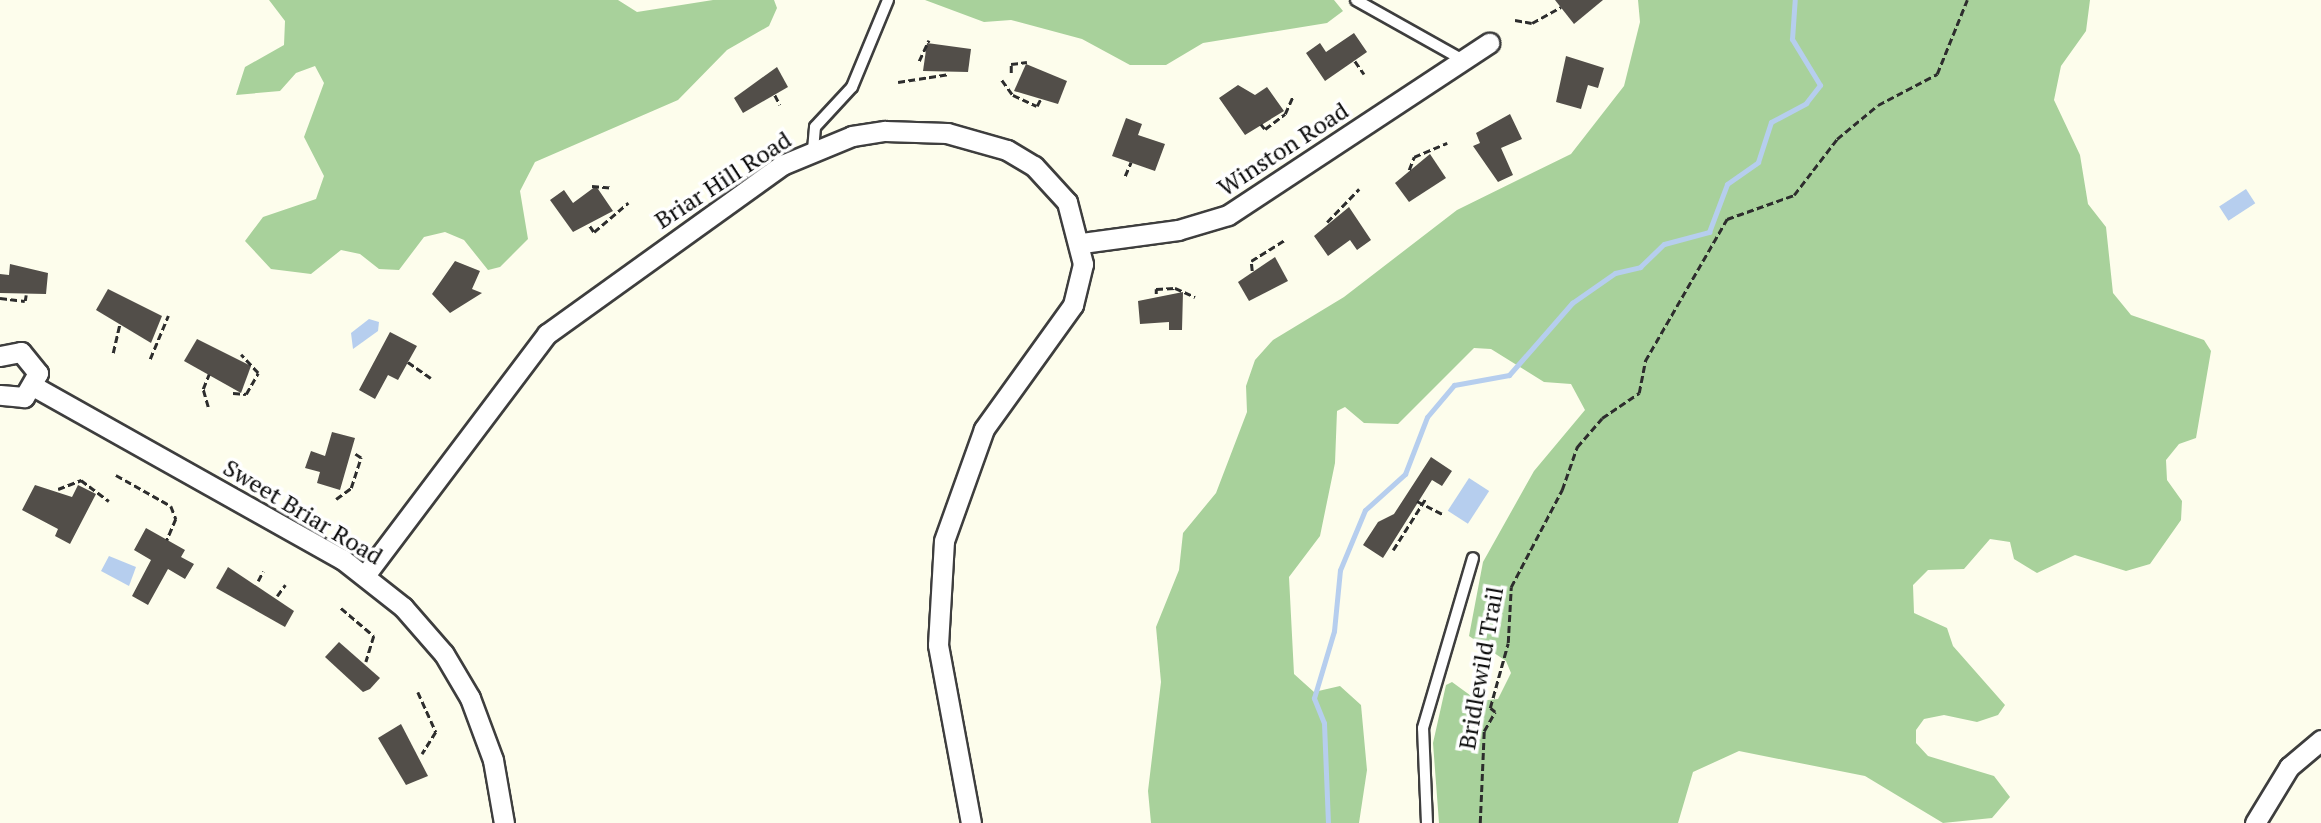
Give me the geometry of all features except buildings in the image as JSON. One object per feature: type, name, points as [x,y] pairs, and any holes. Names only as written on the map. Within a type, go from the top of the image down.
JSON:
[{"type":"street","name":"Winston Road","points":[[1082,243],[1178,230],[1228,215],[1489,43]]},
{"type":"street","name":"Briar Hill Road","points":[[366,574],[547,334],[722,206],[813,150],[852,136],[917,131],[1007,150],[1052,183],[1082,243]]},
{"type":"street","points":[[971,823],[938,645],[944,541],[984,429],[1073,305],[1082,243]]},
{"type":"street","points":[[0,356],[27,355],[38,373],[35,387],[17,400],[0,395]]},
{"type":"street","name":"Sweet Briar Road","points":[[35,387],[366,574],[431,637],[457,673],[487,739],[504,823]]},
{"type":"street","points":[[2255,823],[2289,767],[2321,740]]},
{"type":"lane","points":[[813,150],[815,127],[852,87],[888,0]]},
{"type":"lane","points":[[1356,0],[1463,60]]},
{"type":"lane","points":[[1427,823],[1423,728],[1473,558]]},
{"type":"path","name":"Bridlewild Trail","points":[[1480,823],[1484,731],[1495,712],[1490,708],[1508,643],[1511,587],[1562,491],[1577,447],[1602,418],[1639,393],[1645,361],[1727,219],[1794,195],[1837,139],[1878,105],[1937,74],[1967,0]]},
{"type":"path","points":[[1515,20],[1532,23],[1561,7]]},
{"type":"path","points":[[919,61],[929,40]]},
{"type":"path","points":[[1355,61],[1364,74]]},
{"type":"path","points":[[1011,73],[1011,64],[1027,62]]},
{"type":"path","points":[[898,82],[949,74]]},
{"type":"path","points":[[1002,80],[1013,95],[1037,106],[1040,100]]},
{"type":"path","points":[[775,95],[780,105]]},
{"type":"path","points":[[1261,124],[1265,129],[1285,114],[1293,96]]},
{"type":"path","points":[[1409,170],[1414,157],[1447,143]]},
{"type":"path","points":[[1125,176],[1131,162]]},
{"type":"path","points":[[592,186],[613,188]]},
{"type":"path","points":[[1326,222],[1359,189]]},
{"type":"path","points":[[590,226],[594,232],[628,203]]},
{"type":"path","points":[[1252,271],[1251,261],[1285,240]]},
{"type":"path","points":[[1156,294],[1156,289],[1175,288],[1195,297]]},
{"type":"path","points":[[0,298],[25,301],[26,295]]},
{"type":"path","points":[[150,359],[168,316]]},
{"type":"path","points":[[113,353],[120,323]]},
{"type":"path","points":[[233,393],[246,394],[258,373],[241,355]]},
{"type":"path","points":[[408,362],[431,378]]},
{"type":"path","points":[[208,407],[203,389],[209,374]]},
{"type":"path","points":[[336,499],[351,488],[361,458],[355,454]]},
{"type":"path","points":[[116,475],[171,506],[176,519],[167,540]]},
{"type":"path","points":[[58,489],[80,480],[109,501]]},
{"type":"path","points":[[1393,550],[1426,498]]},
{"type":"path","points":[[1418,501],[1444,515]]},
{"type":"path","points":[[258,582],[263,571]]},
{"type":"path","points":[[277,596],[285,585]]},
{"type":"path","points":[[341,608],[374,636],[366,662]]},
{"type":"path","points":[[418,692],[436,732],[422,754]]},
{"type":"green space","points":[[269,0],[618,0],[637,12],[713,0],[774,0],[777,8],[769,26],[727,50],[678,100],[535,162],[520,191],[528,239],[500,267],[488,270],[464,240],[445,232],[424,237],[399,270],[379,269],[360,254],[341,250],[311,274],[271,269],[245,241],[263,217],[316,199],[324,176],[304,137],[324,83],[315,66],[296,73],[280,91],[236,95],[245,67],[284,45],[285,21]]},
{"type":"green space","points":[[925,0],[1334,0],[1343,11],[1327,23],[1203,43],[1166,65],[1130,65],[1082,39],[1011,20],[984,22]]},
{"type":"green space","points":[[1638,0],[2090,0],[2086,31],[2061,66],[2054,100],[2080,155],[2088,204],[2106,227],[2113,293],[2131,315],[2204,340],[2211,351],[2196,438],[2179,444],[2166,460],[2167,480],[2182,501],[2181,520],[2150,564],[2126,571],[2075,555],[2037,573],[2014,559],[2010,542],[1990,539],[1964,569],[1928,570],[1913,585],[1914,613],[1947,628],[1953,646],[2005,705],[1998,715],[1977,722],[1944,715],[1924,719],[1916,730],[1916,743],[1928,756],[1994,776],[2010,797],[1992,818],[1943,823],[1865,776],[1739,751],[1693,772],[1678,823],[1439,823],[1433,743],[1446,685],[1452,682],[1478,701],[1498,699],[1511,673],[1506,661],[1469,636],[1483,562],[1534,471],[1585,410],[1571,384],[1544,382],[1491,349],[1474,348],[1398,424],[1364,423],[1345,407],[1337,411],[1335,463],[1320,536],[1289,577],[1294,674],[1314,692],[1340,686],[1361,705],[1367,770],[1359,823],[1151,823],[1148,791],[1161,682],[1156,627],[1179,570],[1183,533],[1216,493],[1247,412],[1246,386],[1255,360],[1273,340],[1344,297],[1457,210],[1571,154],[1624,86],[1640,22]]},
{"type":"water","points":[[2246,189],[2255,203],[2228,221],[2219,206]]},
{"type":"water","points":[[369,319],[379,322],[378,331],[353,349],[351,333]]},
{"type":"water","points":[[1469,478],[1489,491],[1468,524],[1448,511]]},
{"type":"water","points":[[109,556],[136,567],[129,586],[101,571]]},
{"type":"waterway","points":[[1328,823],[1324,723],[1314,698],[1334,631],[1340,570],[1365,510],[1405,474],[1427,417],[1454,385],[1509,375],[1572,303],[1615,273],[1640,267],[1664,244],[1709,232],[1727,184],[1758,162],[1771,122],[1806,103],[1820,85],[1792,39],[1795,0]]}]
